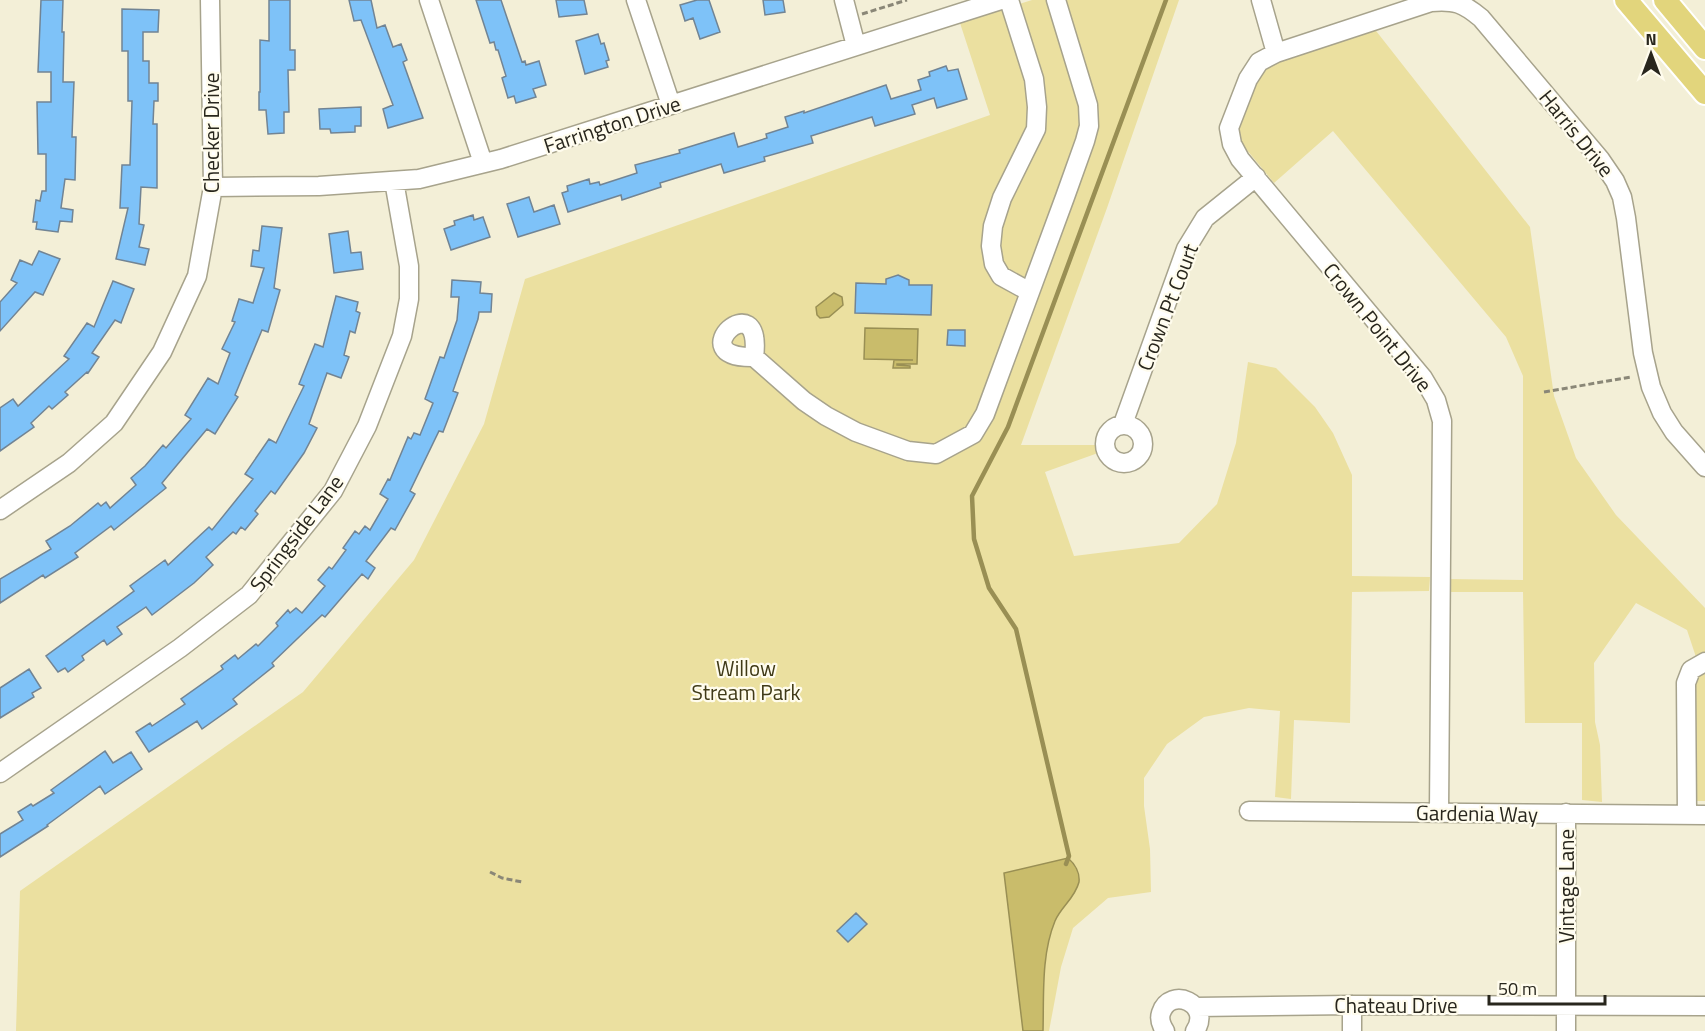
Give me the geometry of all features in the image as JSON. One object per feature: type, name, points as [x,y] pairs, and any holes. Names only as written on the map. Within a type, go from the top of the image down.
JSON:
[{"type":"main road","points":[[1626,0],[1705,93]]},
{"type":"main road","points":[[1665,0],[1705,48]]},
{"type":"street","name":"Checker Drive","points":[[0,510],[69,462],[114,423],[162,352],[197,276],[213,187],[210,0]]},
{"type":"street","points":[[429,0],[483,163]]},
{"type":"street","points":[[636,0],[671,105]]},
{"type":"street","points":[[844,0],[855,46]]},
{"type":"street","name":"Farrington Drive","points":[[213,187],[319,186],[419,179],[483,163],[1000,0]]},
{"type":"street","points":[[1009,0],[1034,79],[1037,108],[1036,129],[1002,198],[993,226],[991,246],[994,264],[1001,276],[1030,292]]},
{"type":"street","points":[[754,357],[804,401],[850,429],[908,451],[936,454],[973,434],[985,414],[1082,151],[1089,126],[1088,105],[1056,0]]},
{"type":"street","points":[[1261,0],[1276,53]]},
{"type":"street","name":"Harris Drive","points":[[1276,53],[1300,43],[1431,2],[1455,1],[1464,4],[1481,18],[1616,181],[1626,218],[1643,352],[1651,387],[1662,413],[1674,432],[1705,467]]},
{"type":"street","name":"Crown Point Drive","points":[[1276,53],[1259,62],[1248,79],[1229,128],[1232,144],[1256,177],[1424,378],[1436,400],[1442,421],[1439,812]]},
{"type":"street","name":"Crown Pt Court","points":[[1123,424],[1186,249],[1205,218],[1256,177]]},
{"type":"street","name":"Springside Lane","points":[[0,773],[180,648],[249,595],[333,491],[367,426],[404,327],[409,300],[409,266],[394,181]]},
{"type":"street","points":[[1696,815],[1686,683],[1691,670],[1705,662]]},
{"type":"street","name":"Gardenia Way","points":[[1249,811],[1696,815]]},
{"type":"street","name":"Vintage Lane","points":[[1566,813],[1566,1031]]},
{"type":"street","name":"Chateau Drive","points":[[1165,1031],[1160,1021],[1167,1004],[1172,1000],[1185,999],[1196,1007],[1705,1006]]},
{"type":"street","points":[[1352,1005],[1352,1031]]},
{"type":"street","points":[[1195,1031],[1200,1020],[1196,1007]]},
{"type":"path","points":[[848,18],[906,0]]},
{"type":"path","points":[[1544,392],[1648,373]]},
{"type":"path","points":[[490,872],[502,878],[522,882]]},
{"type":"green space","name":"Willow Stream Park","points":[[1032,0],[1179,0],[1021,445],[1096,445],[1098,453],[1045,472],[1074,556],[1179,543],[1217,504],[1236,443],[1248,362],[1276,368],[1315,407],[1333,433],[1352,475],[1352,576],[1430,577],[1429,591],[1352,592],[1350,723],[1294,720],[1291,799],[1275,797],[1280,711],[1249,708],[1204,717],[1167,744],[1144,778],[1151,892],[1108,898],[1073,928],[1061,967],[1049,1031],[16,1031],[20,891],[303,692],[414,560],[484,424],[525,279],[990,115],[960,23]]},
{"type":"green space","points":[[1373,27],[1530,227],[1554,396],[1576,458],[1616,515],[1705,608],[1705,654],[1696,657],[1687,630],[1636,603],[1594,663],[1595,722],[1600,745],[1602,802],[1582,800],[1582,723],[1525,723],[1523,592],[1447,592],[1447,579],[1523,580],[1523,376],[1506,337],[1333,131],[1274,183],[1237,138],[1245,100],[1264,66]]},
{"type":"green space","points":[[1705,668],[1705,801],[1690,801],[1690,673]]},
{"type":"shaded area","points":[[834,293],[842,297],[843,305],[829,317],[820,318],[816,307]]},
{"type":"shaded area","points":[[865,328],[918,329],[917,364],[897,364],[910,366],[910,368],[893,368],[894,360],[913,360],[864,359]]},
{"type":"shaded area","points":[[1068,858],[1079,875],[1079,882],[1055,921],[1047,948],[1043,1031],[1023,1031],[1004,873]]},
{"type":"building","points":[[41,0],[63,0],[63,82],[74,82],[72,137],[76,137],[75,180],[65,179],[61,208],[73,210],[72,222],[60,221],[58,232],[36,229],[37,222],[33,222],[36,200],[40,201],[42,191],[46,191],[46,154],[38,154],[37,102],[51,102],[51,72],[38,72]]},
{"type":"building","points":[[269,0],[290,0],[290,50],[295,50],[295,70],[288,70],[289,112],[284,112],[284,133],[268,134],[266,110],[259,110],[259,92],[260,40],[269,41]]},
{"type":"building","points":[[349,0],[371,0],[377,28],[385,25],[393,47],[401,44],[407,60],[403,62],[423,118],[388,128],[383,109],[393,105],[361,20],[354,21]]},
{"type":"building","points":[[476,0],[501,0],[522,62],[525,61],[526,65],[539,61],[546,85],[533,89],[536,97],[516,103],[514,96],[508,98],[502,78],[506,76],[498,50],[494,42],[490,43]]},
{"type":"building","points":[[556,0],[584,0],[587,14],[559,17]]},
{"type":"building","points":[[697,0],[709,0],[720,32],[700,39],[693,18],[685,21],[680,5]]},
{"type":"building","points":[[763,0],[783,0],[785,12],[765,15]]},
{"type":"building","points":[[122,9],[159,10],[158,32],[143,32],[143,61],[149,61],[149,83],[158,83],[158,101],[154,101],[153,124],[157,124],[157,188],[141,187],[139,224],[144,225],[139,247],[149,249],[145,265],[116,259],[128,208],[120,208],[122,165],[130,165],[132,101],[128,101],[128,51],[122,51]]},
{"type":"building","points":[[598,34],[601,44],[604,43],[609,60],[606,61],[608,67],[585,74],[576,41]]},
{"type":"building","points":[[946,66],[948,71],[958,69],[967,99],[937,108],[934,98],[912,105],[915,114],[875,126],[872,117],[811,136],[813,143],[764,157],[765,161],[724,173],[721,164],[660,183],[661,187],[622,200],[621,195],[568,212],[562,193],[568,191],[567,186],[589,179],[590,184],[599,182],[600,185],[637,173],[635,165],[680,153],[679,150],[734,133],[738,147],[767,138],[766,134],[788,127],[785,117],[804,111],[804,113],[886,85],[891,99],[921,90],[918,80],[930,76],[929,72]]},
{"type":"building","points":[[361,107],[361,126],[355,126],[355,132],[331,133],[330,129],[320,129],[319,109]]},
{"type":"building","points":[[529,197],[534,212],[554,205],[560,224],[518,237],[507,204]]},
{"type":"building","points":[[473,215],[474,220],[483,217],[490,237],[451,250],[444,229],[455,225],[454,221]]},
{"type":"building","points":[[262,226],[282,228],[274,288],[280,290],[268,332],[262,330],[235,395],[238,397],[215,434],[207,429],[162,483],[166,488],[114,530],[111,526],[75,553],[78,557],[45,578],[43,575],[0,603],[0,579],[51,549],[46,541],[70,526],[98,503],[101,506],[106,502],[110,508],[136,485],[131,478],[163,445],[166,448],[191,419],[185,415],[208,378],[218,384],[230,353],[222,349],[235,322],[232,321],[239,299],[253,303],[264,268],[251,266],[253,250],[259,251]]},
{"type":"building","points":[[348,231],[351,253],[361,252],[363,269],[334,273],[329,234]]},
{"type":"building","points":[[39,251],[60,259],[43,295],[35,292],[0,331],[0,302],[17,283],[11,280],[20,260],[32,265]]},
{"type":"building","points":[[898,275],[909,280],[909,285],[932,285],[931,315],[855,313],[856,283],[886,284],[886,279]]},
{"type":"building","points":[[452,280],[481,282],[480,293],[492,294],[491,312],[479,312],[453,391],[458,393],[443,432],[439,431],[410,491],[415,494],[395,530],[391,528],[366,561],[375,568],[368,579],[362,574],[325,617],[322,615],[272,663],[274,666],[233,699],[237,704],[202,729],[197,721],[149,752],[136,732],[150,723],[152,726],[185,704],[181,699],[223,669],[221,666],[235,655],[238,659],[256,644],[258,646],[278,626],[276,623],[288,610],[290,613],[296,608],[302,613],[325,586],[318,580],[329,567],[332,569],[346,550],[343,548],[355,531],[359,534],[365,526],[370,530],[388,499],[380,494],[388,479],[390,480],[408,437],[411,439],[414,433],[420,435],[433,403],[425,399],[440,357],[444,358],[457,320],[459,297],[451,297]]},
{"type":"building","points":[[113,281],[134,289],[121,323],[115,320],[92,353],[99,357],[88,373],[65,392],[68,395],[52,409],[49,406],[31,423],[34,427],[0,451],[0,408],[13,399],[18,406],[69,359],[64,356],[87,323],[94,327]]},
{"type":"building","points":[[336,296],[358,302],[356,311],[360,313],[355,333],[350,331],[344,355],[349,357],[341,378],[327,373],[309,424],[317,428],[304,453],[275,494],[271,491],[255,511],[258,514],[245,530],[241,527],[236,534],[233,532],[206,557],[213,565],[194,583],[152,615],[146,607],[117,627],[122,634],[107,645],[104,640],[82,656],[84,660],[68,672],[65,668],[58,672],[46,656],[134,591],[130,586],[165,560],[168,565],[209,527],[212,530],[253,479],[245,474],[269,439],[276,443],[304,386],[299,384],[315,344],[323,347]]},
{"type":"building","points":[[948,330],[965,330],[965,346],[947,345]]},
{"type":"building","points":[[29,669],[41,688],[32,693],[34,697],[0,718],[0,688]]},
{"type":"building","points":[[105,751],[113,763],[131,752],[142,769],[105,794],[100,786],[48,826],[0,857],[0,834],[23,820],[18,812],[54,793],[51,790]]},
{"type":"building","points":[[856,913],[867,924],[848,942],[837,931]]},
{"type":"waterway","points":[[1066,864],[1069,856],[1016,629],[989,588],[974,539],[972,496],[1008,427],[1166,0]]}]
